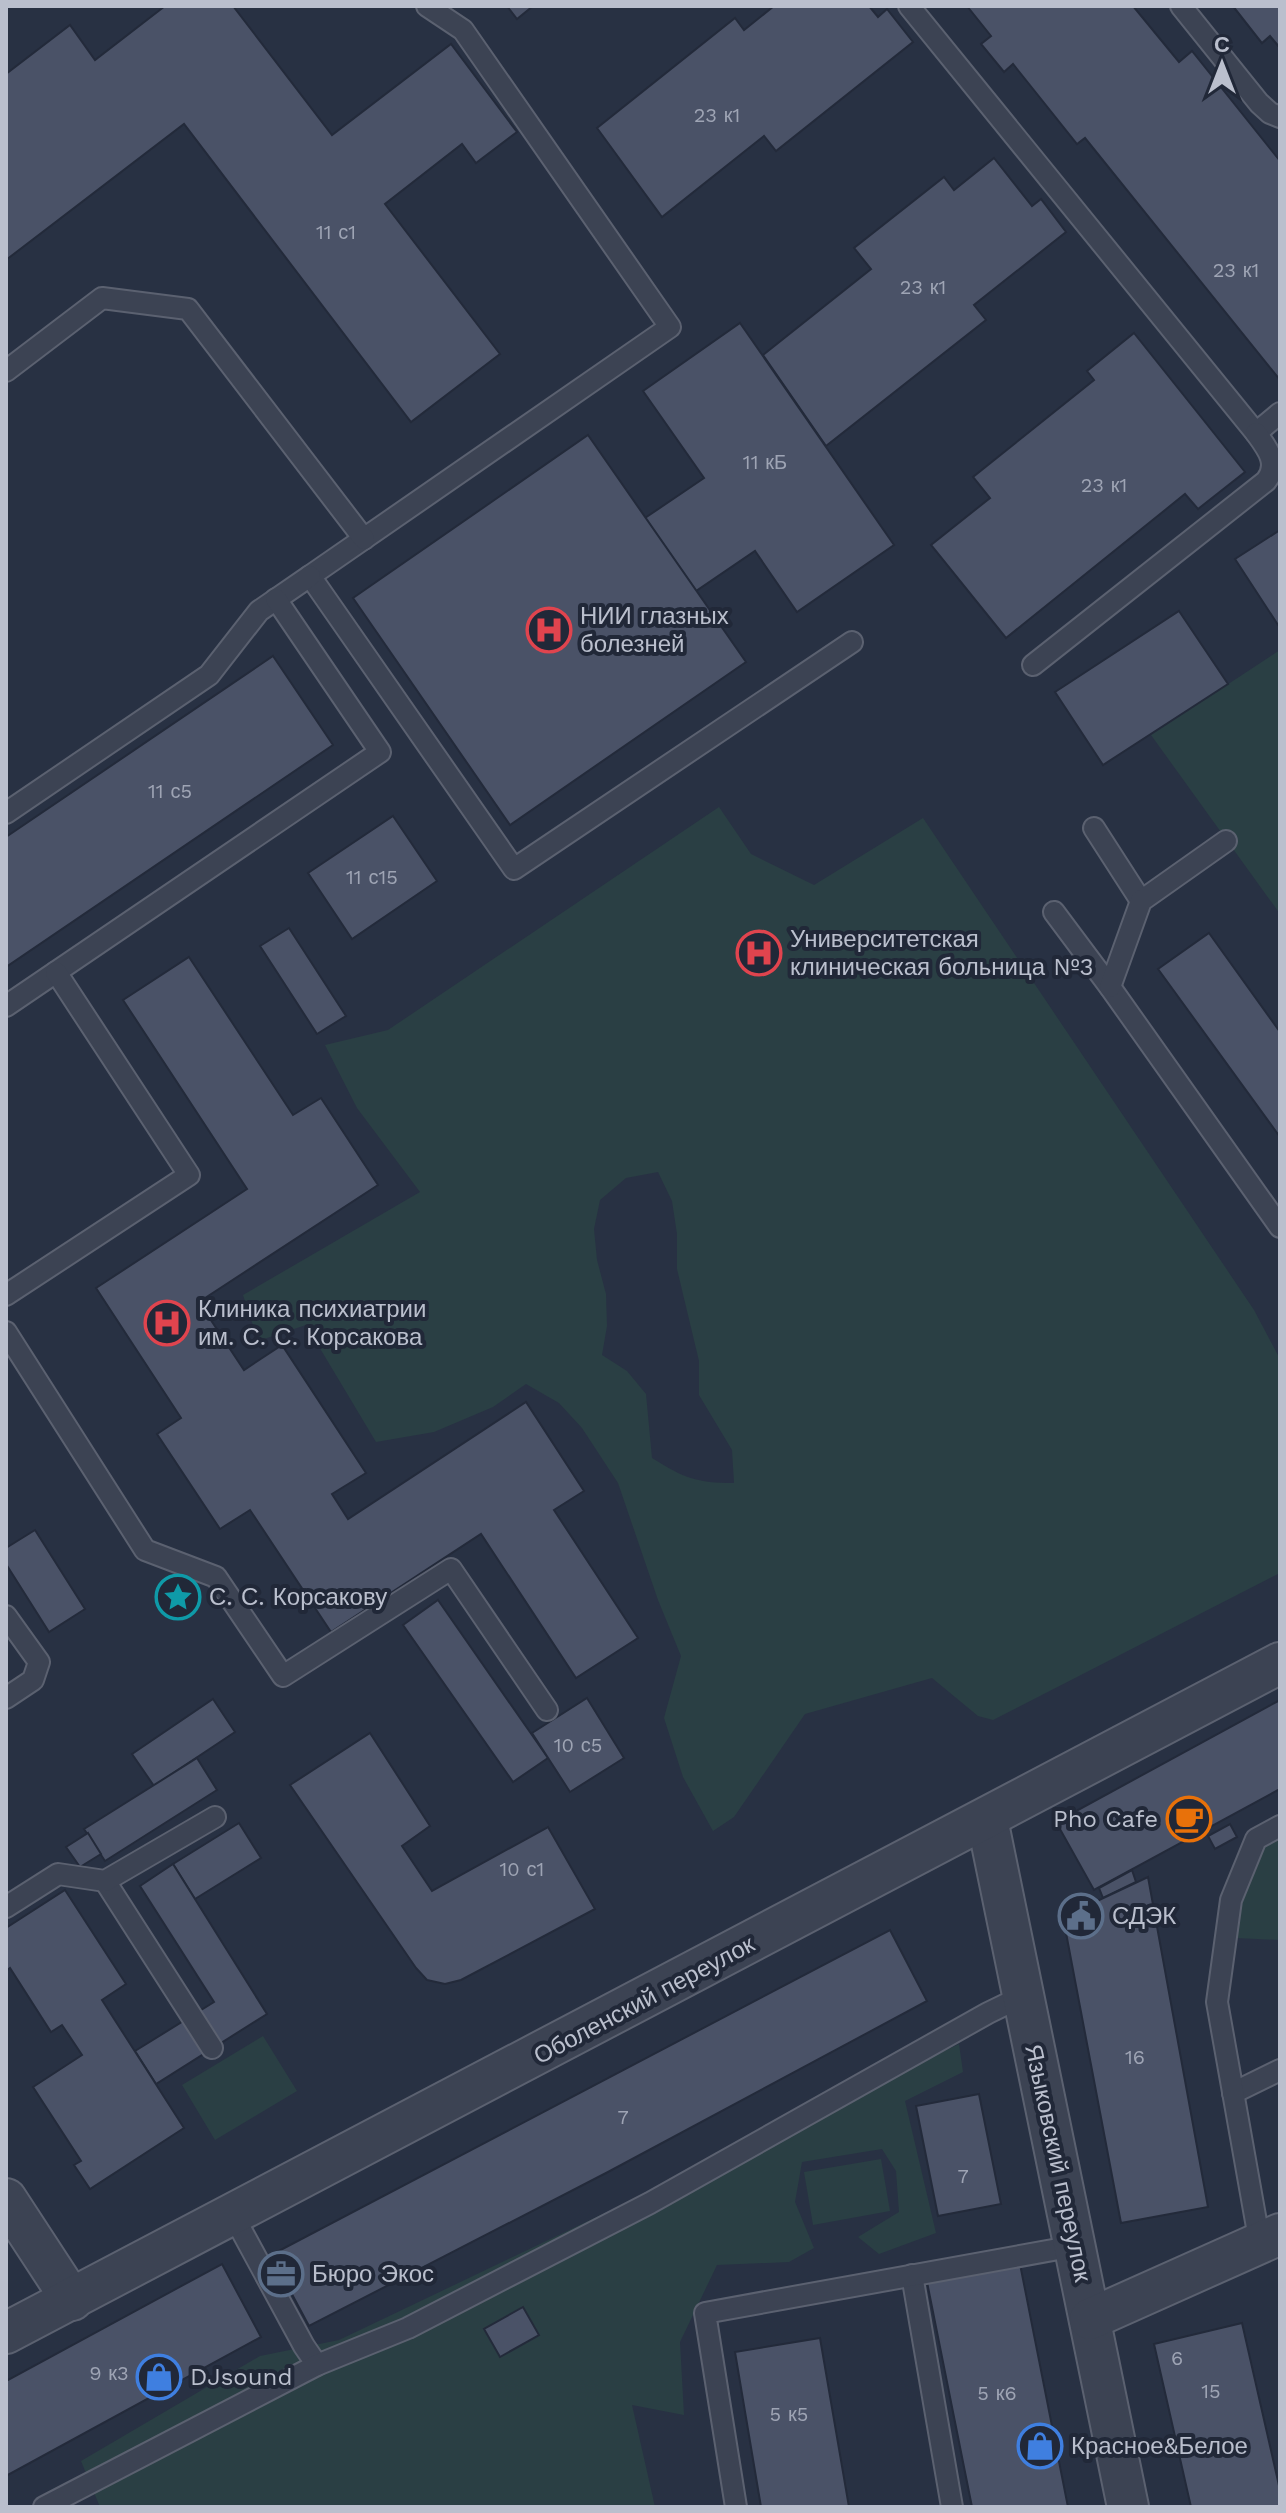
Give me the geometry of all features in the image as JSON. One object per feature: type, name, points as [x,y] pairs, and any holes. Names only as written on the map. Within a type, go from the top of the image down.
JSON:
[{"type":"street","name":"Оболенский переулок","points":[[6,2333],[1280,1663]]},
{"type":"street","name":"Языковский переулок","points":[[987,1819],[1128,2507]]},
{"type":"street","points":[[6,2199],[72,2300]]},
{"type":"street","points":[[1090,2319],[1270,2239]]},
{"type":"lane","points":[[6,813],[209,675],[259,611],[670,327],[463,30],[427,6]]},
{"type":"lane","points":[[909,6],[1256,433],[1272,458],[1271,475],[1266,481],[1033,665]]},
{"type":"lane","points":[[1181,6],[1259,103],[1280,117]]},
{"type":"lane","points":[[6,371],[102,298],[188,309],[364,539]]},
{"type":"lane","points":[[1256,433],[1280,413]]},
{"type":"lane","points":[[310,576],[514,869],[852,642]]},
{"type":"lane","points":[[6,1006],[380,752],[276,599]]},
{"type":"lane","points":[[1094,828],[1141,901]]},
{"type":"lane","points":[[1110,987],[1141,901],[1226,841]]},
{"type":"lane","points":[[1054,912],[1280,1227]]},
{"type":"lane","points":[[6,1295],[189,1175],[56,972]]},
{"type":"lane","points":[[6,1332],[145,1550],[216,1577],[283,1676],[451,1569],[547,1710]]},
{"type":"lane","points":[[6,1616],[39,1662],[33,1680],[6,1698]]},
{"type":"lane","points":[[6,1907],[58,1874],[105,1881],[215,1817]]},
{"type":"lane","points":[[1270,2239],[1233,2093],[1217,2002],[1231,1900],[1256,1839],[1280,1826]]},
{"type":"lane","points":[[105,1881],[212,2048]]},
{"type":"lane","points":[[44,2507],[317,2365],[408,2328],[650,2203],[1023,1996]]},
{"type":"lane","points":[[1233,2093],[1280,2070]]},
{"type":"lane","points":[[233,2215],[317,2365]]},
{"type":"lane","points":[[736,2507],[705,2313],[1075,2246]]},
{"type":"lane","points":[[912,2275],[952,2507]]},
{"type":"green space","points":[[1280,650],[1280,914],[1151,735]]},
{"type":"green space","points":[[719,807],[751,854],[814,885],[923,818],[1254,1310],[1280,1359],[1280,1573],[993,1720],[978,1716],[932,1678],[805,1714],[734,1817],[713,1831],[683,1777],[664,1718],[681,1656],[658,1600],[618,1483],[582,1428],[559,1403],[526,1384],[493,1407],[434,1432],[376,1442],[306,1325],[258,1341],[243,1295],[420,1192],[357,1108],[325,1045],[388,1030]],"holes":[[[658,1172],[672,1201],[677,1234],[677,1269],[699,1361],[699,1395],[732,1450],[734,1483],[691,1478],[652,1458],[646,1394],[627,1371],[602,1355],[607,1326],[606,1294],[597,1260],[594,1229],[600,1200],[626,1178]]]},
{"type":"green space","points":[[1280,1838],[1280,1940],[1236,1938],[1241,1902],[1264,1847]]},
{"type":"green space","points":[[263,2036],[297,2091],[215,2140],[182,2085]]},
{"type":"green space","points":[[959,2044],[963,2072],[905,2101],[936,2233],[879,2254],[858,2237],[899,2212],[896,2171],[882,2149],[802,2162],[795,2202],[814,2248],[789,2262],[717,2265],[680,2342],[684,2415],[632,2405],[655,2507],[100,2507],[81,2461],[260,2356],[339,2340]]},
{"type":"green space","points":[[881,2159],[890,2211],[813,2225],[804,2172]]},
{"type":"building","points":[[165,6],[233,6],[332,135],[451,44],[517,132],[476,163],[462,144],[385,204],[500,354],[411,422],[184,124],[6,260],[6,74],[70,25],[95,60]]},
{"type":"building","points":[[507,6],[533,6],[517,19]]},
{"type":"building","points":[[774,6],[869,6],[878,17],[887,9],[913,42],[776,151],[764,136],[662,217],[597,128],[735,18],[744,30]]},
{"type":"building","points":[[967,6],[1133,6],[1179,62],[1192,51],[1280,161],[1280,380],[1085,138],[1077,144],[1013,64],[1004,72],[981,44],[991,36]]},
{"type":"building","points":[[1233,6],[1280,6],[1280,48],[1270,36],[1262,43]]},
{"type":"building","points":[[1233,6],[1280,6],[1280,48],[1270,36],[1262,43]]},
{"type":"building","points":[[994,158],[1032,206],[1041,199],[1066,232],[974,305],[986,320],[826,446],[763,355],[871,269],[854,248],[944,177],[954,190]]},
{"type":"building","points":[[740,323],[894,545],[797,612],[755,551],[696,591],[645,518],[704,478],[643,391]]},
{"type":"building","points":[[1134,333],[1245,472],[1198,509],[1185,494],[1006,638],[931,545],[990,498],[973,477],[1094,380],[1087,371]]},
{"type":"building","name":"НИИ глазных болезней","points":[[588,435],[746,662],[510,825],[353,598]]},
{"type":"building","points":[[1280,530],[1280,628],[1235,559]]},
{"type":"building","points":[[1179,611],[1228,684],[1103,765],[1055,692]]},
{"type":"building","points":[[273,656],[333,745],[6,967],[6,837]]},
{"type":"building","points":[[393,816],[437,881],[352,939],[308,873]]},
{"type":"building","points":[[289,928],[346,1016],[317,1034],[260,946]]},
{"type":"building","points":[[1209,933],[1280,1032],[1280,1137],[1158,969]]},
{"type":"building","name":"Клиника психиатрии им. С. С. Корсакова","points":[[189,957],[293,1115],[321,1098],[378,1185],[199,1302],[244,1370],[282,1345],[366,1473],[332,1494],[348,1519],[526,1402],[584,1491],[554,1510],[638,1638],[576,1678],[481,1534],[331,1632],[250,1510],[220,1529],[157,1434],[181,1418],[96,1288],[247,1189],[123,1000]]},
{"type":"building","points":[[35,1530],[85,1609],[49,1632],[6,1564],[6,1548]]},
{"type":"building","points":[[438,1600],[548,1758],[513,1782],[403,1625]]},
{"type":"building","points":[[587,1698],[624,1758],[570,1792],[532,1733]]},
{"type":"building","points":[[213,1699],[235,1732],[154,1786],[132,1754]]},
{"type":"building","points":[[1280,1700],[1280,1789],[1094,1890],[1056,1822]]},
{"type":"building","points":[[370,1733],[430,1826],[402,1846],[432,1891],[548,1827],[595,1909],[461,1980],[445,1984],[427,1980],[290,1785]]},
{"type":"building","points":[[197,1758],[217,1790],[105,1861],[84,1829]]},
{"type":"building","points":[[239,1823],[261,1858],[195,1899],[173,1864]]},
{"type":"building","points":[[1230,1824],[1237,1837],[1215,1849],[1208,1836]]},
{"type":"building","points":[[88,1833],[101,1854],[80,1867],[66,1847]]},
{"type":"building","points":[[173,1864],[267,2014],[156,2084],[135,2051],[214,2002],[140,1886]]},
{"type":"building","points":[[1132,1870],[1136,1882],[1103,1898],[1099,1888]]},
{"type":"building","points":[[1148,1877],[1208,2207],[1121,2223],[1063,1917]]},
{"type":"building","points":[[65,1890],[126,1984],[102,2000],[184,2128],[90,2189],[74,2165],[81,2161],[33,2087],[82,2055],[62,2025],[51,2032],[10,1968],[6,1971],[6,1928]]},
{"type":"building","points":[[890,1930],[927,2001],[608,2172],[309,2326],[271,2255]]},
{"type":"building","points":[[979,2094],[1001,2204],[938,2216],[916,2106]]},
{"type":"building","points":[[222,2264],[261,2337],[6,2476],[6,2381]]},
{"type":"building","points":[[1020,2264],[1068,2507],[972,2507],[927,2282]]},
{"type":"building","points":[[523,2307],[539,2335],[500,2357],[484,2329]]},
{"type":"building","points":[[1242,2323],[1280,2490],[1280,2507],[1191,2507],[1154,2344]]},
{"type":"building","points":[[820,2338],[849,2507],[761,2507],[735,2352]]},
{"type":"place","name":"НИИ глазных болезней","points":[[549,630]]},
{"type":"place","name":"Университетская клиническая больница №3","points":[[759,953]]},
{"type":"place","name":"Клиника психиатрии им. С. С. Корсакова","points":[[167,1323]]},
{"type":"place","name":"С. С. Корсакову","points":[[178,1597]]},
{"type":"place","name":"Pho Cafe","points":[[1189,1819]]},
{"type":"place","name":"СДЭК","points":[[1081,1916]]},
{"type":"place","name":"Бюро Экос","points":[[281,2274]]},
{"type":"place","name":"DJsound","points":[[159,2377]]},
{"type":"place","name":"Красное&Белое","points":[[1040,2446]]}]
